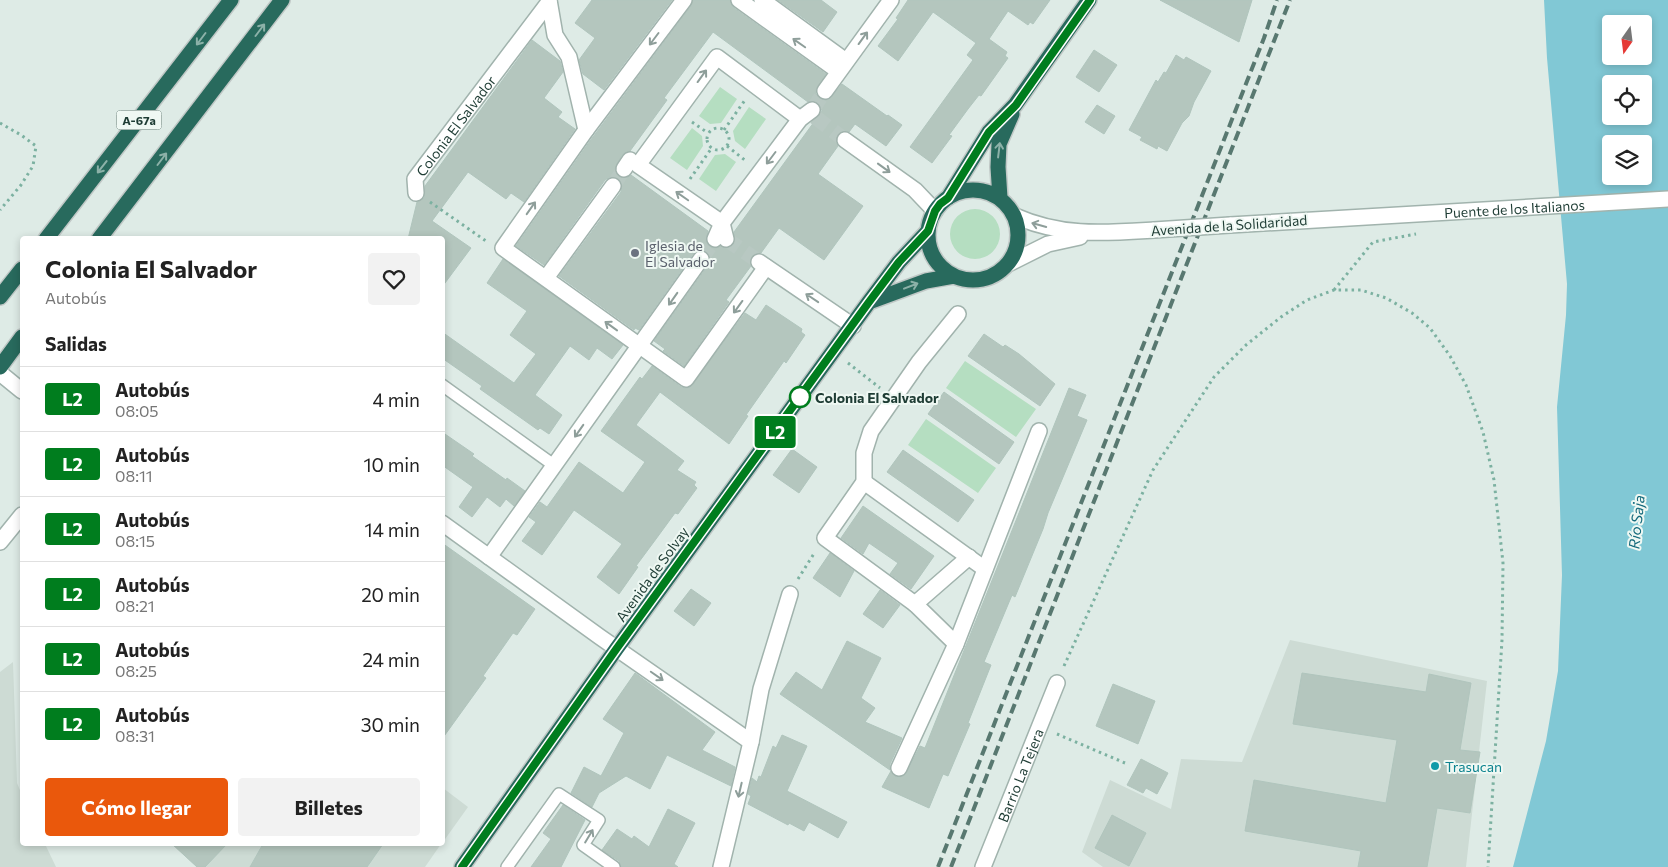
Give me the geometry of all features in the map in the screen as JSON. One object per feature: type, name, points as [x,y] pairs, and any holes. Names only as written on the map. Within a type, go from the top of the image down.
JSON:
[{"type":"highway","name":"A-67a","points":[[48,236],[231,0]]},
{"type":"highway","name":"A-67a","points":[[101,236],[282,0]]},
{"type":"highway","points":[[948,198],[989,132],[1016,105],[1090,0]]},
{"type":"highway","points":[[1000,198],[999,144],[1016,105]]},
{"type":"highway","points":[[968,190],[990,193],[1000,198],[1015,216],[1018,226],[1018,246],[1008,264],[1001,271],[983,279],[964,279],[954,276],[934,257],[930,249],[928,231],[935,211],[948,198],[958,192],[968,190]]},
{"type":"highway","name":"Avenida de Solvay","points":[[462,867],[617,648],[869,302],[899,262],[928,231]]},
{"type":"highway","points":[[0,298],[20,272]]},
{"type":"highway","points":[[869,302],[926,281],[954,276]]},
{"type":"highway","points":[[0,368],[20,340]]},
{"type":"street","points":[[684,0],[589,133],[503,248],[686,379],[762,264],[853,326]]},
{"type":"street","points":[[738,0],[842,66]]},
{"type":"street","points":[[762,0],[842,66]]},
{"type":"street","points":[[825,92],[891,0]]},
{"type":"street","name":"Colonia El Salvador","points":[[549,1],[554,35],[569,57],[589,133]]},
{"type":"street","name":"Colonia El Salvador","points":[[416,193],[415,179],[549,1]]},
{"type":"street","points":[[721,239],[722,223],[761,171],[809,115],[755,86],[717,57],[630,164],[680,194],[722,223]]},
{"type":"street","points":[[845,140],[915,190],[935,211]]},
{"type":"street","points":[[546,278],[613,186]]},
{"type":"street","name":"Puente de los Italianos","points":[[1360,217],[1668,199]]},
{"type":"street","name":"Avenida de la Solidaridad","points":[[1015,216],[1035,225],[1058,231],[1098,233],[1360,217]]},
{"type":"street","name":"Avenida de la Solidaridad","points":[[1008,264],[1048,244],[1098,233]]},
{"type":"street","points":[[489,557],[701,259]]},
{"type":"street","points":[[956,644],[915,604],[825,538],[864,482],[864,454],[871,431],[919,362],[958,314]]},
{"type":"street","points":[[0,374],[20,389]]},
{"type":"street","points":[[899,768],[956,644],[1039,431]]},
{"type":"street","points":[[864,482],[985,569]]},
{"type":"street","points":[[0,542],[20,517]]},
{"type":"street","points":[[445,525],[751,742]]},
{"type":"street","points":[[915,604],[969,557]]},
{"type":"street","points":[[721,867],[751,742],[761,689],[790,594]]},
{"type":"street","name":"Barrio La Tejera","points":[[984,867],[1057,683]]},
{"type":"lane","points":[[445,387],[555,466]]},
{"type":"lane","points":[[506,867],[559,794],[598,820],[583,845],[614,867]]},
{"type":"path","points":[[724,130],[755,86]]},
{"type":"path","points":[[0,123],[36,146],[33,166],[21,185],[0,210]]},
{"type":"path","points":[[716,128],[724,130],[729,138],[727,146],[719,151],[712,149],[707,141],[708,133],[716,128]]},
{"type":"path","points":[[727,146],[761,171]]},
{"type":"path","points":[[680,194],[712,149]]},
{"type":"path","name":"Colonia El Salvador","points":[[416,193],[493,246],[503,248]]},
{"type":"path","points":[[1334,290],[1373,242]]},
{"type":"path","points":[[1057,683],[1154,470],[1214,377],[1246,345],[1281,317],[1307,300],[1334,290],[1361,290],[1386,298],[1412,313],[1430,328],[1450,356],[1466,385],[1483,432],[1494,480],[1503,563],[1502,640],[1488,867]]},
{"type":"path","points":[[833,352],[894,398]]},
{"type":"path","points":[[790,594],[801,571],[825,538]]},
{"type":"path","points":[[1040,726],[1125,763]]},
{"type":"shaded area","points":[[1290,640],[1487,681],[1466,867],[1103,867],[1082,852],[1110,780],[1171,809],[1181,759],[1242,762]]},
{"type":"shaded area","points":[[13,662],[17,783],[20,790],[20,846],[46,846],[56,867],[0,867],[0,672]]},
{"type":"shaded area","points":[[445,790],[468,807],[445,839]]},
{"type":"shaded area","points":[[174,846],[440,846],[425,867],[197,867]]},
{"type":"green space","points":[[720,87],[737,99],[721,123],[710,124],[699,116]]},
{"type":"green space","points":[[749,107],[766,119],[745,149],[735,141],[733,131]]},
{"type":"green space","points":[[692,128],[702,136],[703,146],[687,170],[670,158]]},
{"type":"green space","points":[[725,154],[736,162],[716,191],[699,179],[715,155]]},
{"type":"green space","points":[[980,209],[993,216],[999,224],[999,244],[993,252],[985,258],[970,259],[957,252],[951,244],[950,229],[957,216],[965,210]]},
{"type":"green space","points":[[965,361],[1036,409],[1016,437],[946,388]]},
{"type":"green space","points":[[926,419],[996,468],[978,493],[908,445]]},
{"type":"water","name":"Río Saja","points":[[1544,0],[1668,0],[1668,867],[1513,867],[1546,741],[1558,671],[1562,575],[1557,407],[1566,315],[1567,284],[1547,58]]},
{"type":"building","points":[[592,0],[672,0],[604,90],[583,74],[579,60],[595,38],[575,23]]},
{"type":"building","points":[[693,0],[730,0],[734,8],[826,74],[816,90],[816,94],[820,99],[829,99],[842,84],[902,125],[886,146],[855,124],[849,132],[842,131],[838,134],[836,140],[838,146],[818,174],[863,206],[824,260],[779,228],[761,253],[755,253],[752,256],[751,266],[726,300],[729,302],[684,366],[663,351],[665,349],[654,341],[709,264],[710,259],[707,252],[701,250],[693,254],[639,330],[635,328],[634,330],[559,276],[621,192],[622,183],[618,178],[610,177],[605,180],[544,265],[516,246],[590,141],[691,6]],"holes":[[[713,32],[808,102],[816,102],[820,105],[822,111],[734,232],[735,242],[728,248],[721,246],[711,247],[706,241],[708,231],[631,175],[624,178],[616,174],[615,169],[622,155],[630,151],[667,100],[664,98]]]},
{"type":"building","points":[[778,0],[821,0],[837,12],[823,32]]},
{"type":"building","points":[[908,0],[1050,0],[1033,24],[1030,22],[1028,25],[1008,11],[989,39],[1007,52],[1005,56],[1008,58],[981,96],[979,95],[949,135],[952,136],[932,163],[910,147],[973,60],[967,55],[976,43],[933,12],[898,61],[878,46],[898,19],[896,18]]},
{"type":"building","points":[[1160,0],[1252,0],[1239,42]]},
{"type":"building","points":[[532,40],[560,61],[563,72],[544,98],[562,112],[558,117],[575,129],[524,202],[511,193],[506,199],[468,172],[432,221],[471,248],[445,283],[445,236],[409,236],[417,202],[424,198],[425,186]]},
{"type":"building","points":[[1094,50],[1117,65],[1099,92],[1076,77]]},
{"type":"building","points":[[1176,55],[1184,60],[1186,57],[1211,71],[1194,102],[1189,116],[1182,123],[1167,151],[1158,146],[1157,149],[1140,140],[1142,137],[1129,130],[1156,80],[1158,82],[1164,72],[1166,73]]},
{"type":"building","points":[[1097,105],[1115,116],[1104,134],[1085,122]]},
{"type":"building","points":[[503,259],[623,345],[612,359],[597,348],[589,360],[570,346],[535,395],[562,415],[549,434],[540,428],[538,430],[480,389],[482,386],[445,360],[445,334],[514,383],[536,354],[510,335],[527,311],[487,283]]},
{"type":"building","points":[[766,305],[802,329],[801,332],[805,335],[746,415],[748,416],[729,444],[660,392],[636,425],[684,461],[677,470],[696,482],[694,485],[697,488],[678,514],[675,513],[636,566],[638,567],[619,594],[597,577],[622,544],[574,510],[542,555],[522,541],[536,522],[529,517],[540,502],[547,507],[579,462],[623,493],[645,462],[601,431],[640,377],[642,379],[652,366],[681,387],[690,387],[745,313],[756,320]]},
{"type":"building","points":[[984,334],[1003,347],[1005,345],[1019,354],[1055,384],[1040,406],[968,356]]},
{"type":"building","points":[[1069,388],[1086,395],[1077,416],[1087,420],[1015,597],[1012,595],[984,662],[991,665],[968,723],[970,724],[948,776],[943,774],[929,808],[882,787],[891,771],[896,777],[905,775],[920,746],[925,748]]},
{"type":"building","points":[[944,392],[1014,442],[999,464],[928,414]]},
{"type":"building","points":[[445,434],[474,454],[472,456],[525,491],[514,506],[506,499],[500,507],[487,497],[472,517],[459,507],[473,487],[445,467]]},
{"type":"building","points":[[792,449],[817,467],[799,493],[773,475]]},
{"type":"building","points":[[903,450],[974,500],[958,522],[887,472]]},
{"type":"building","points":[[863,506],[934,556],[911,589],[890,574],[898,563],[869,543],[863,554],[841,538]]},
{"type":"building","points":[[445,545],[535,609],[517,635],[513,633],[483,676],[486,678],[445,735]]},
{"type":"building","points":[[830,553],[854,571],[840,597],[813,578]]},
{"type":"building","points":[[691,589],[711,603],[694,626],[674,611]]},
{"type":"building","points":[[880,590],[900,605],[883,628],[863,614]]},
{"type":"building","points":[[847,641],[881,658],[861,698],[875,708],[865,722],[902,738],[890,764],[890,770],[780,694],[796,672],[822,690]]},
{"type":"building","points":[[635,673],[715,732],[702,750],[735,767],[731,786],[667,755],[650,789],[626,776],[599,793],[592,807],[571,793],[584,767],[601,776],[624,733],[603,719]]},
{"type":"building","name":"Trasucan","points":[[1302,673],[1426,692],[1429,674],[1471,683],[1460,750],[1480,752],[1470,813],[1437,808],[1427,867],[1358,867],[1361,851],[1245,831],[1254,780],[1386,803],[1397,740],[1293,724]]},
{"type":"building","points":[[1113,684],[1155,701],[1138,744],[1096,726]]},
{"type":"building","points":[[782,735],[807,746],[787,791],[847,822],[838,838],[809,822],[804,831],[789,823],[788,825],[748,804],[751,796],[748,794],[752,778],[757,782],[759,776],[761,777],[773,746],[776,748]]},
{"type":"building","points":[[1141,759],[1168,773],[1157,794],[1146,788],[1143,793],[1127,785]]},
{"type":"building","points":[[563,805],[585,820],[561,867],[531,867],[551,839],[543,833]]},
{"type":"building","points":[[668,809],[695,823],[674,864],[678,867],[621,867],[619,861],[602,850],[617,829],[632,839],[634,836],[649,847]]},
{"type":"building","points":[[1112,815],[1146,833],[1129,866],[1095,848]]},
{"type":"building","points":[[174,846],[225,846],[205,867],[197,867]]},
{"type":"building","points":[[262,846],[382,846],[367,867],[250,867]]},
{"type":"tunnel","points":[[812,110],[825,91]]},
{"type":"tunnel","points":[[815,117],[845,140]]},
{"type":"tunnel","points":[[613,186],[624,169]]},
{"type":"tunnel","points":[[701,259],[715,239]]},
{"type":"tunnel","points":[[726,239],[758,261]]},
{"type":"railway","points":[[938,867],[1264,38],[1277,0]]},
{"type":"railway","points":[[951,867],[1290,0]]},
{"type":"bus line","name":"L2","points":[[462,867],[617,648],[869,302],[899,262],[928,231],[935,211],[948,198],[989,132],[1016,105],[1090,0]]},
{"type":"place","name":"Iglesia de El Salvador","points":[[635,253]]},
{"type":"place","name":"Colonia El Salvador","points":[[800,397]]},
{"type":"place","name":"Trasucan","points":[[1435,766]]}]
